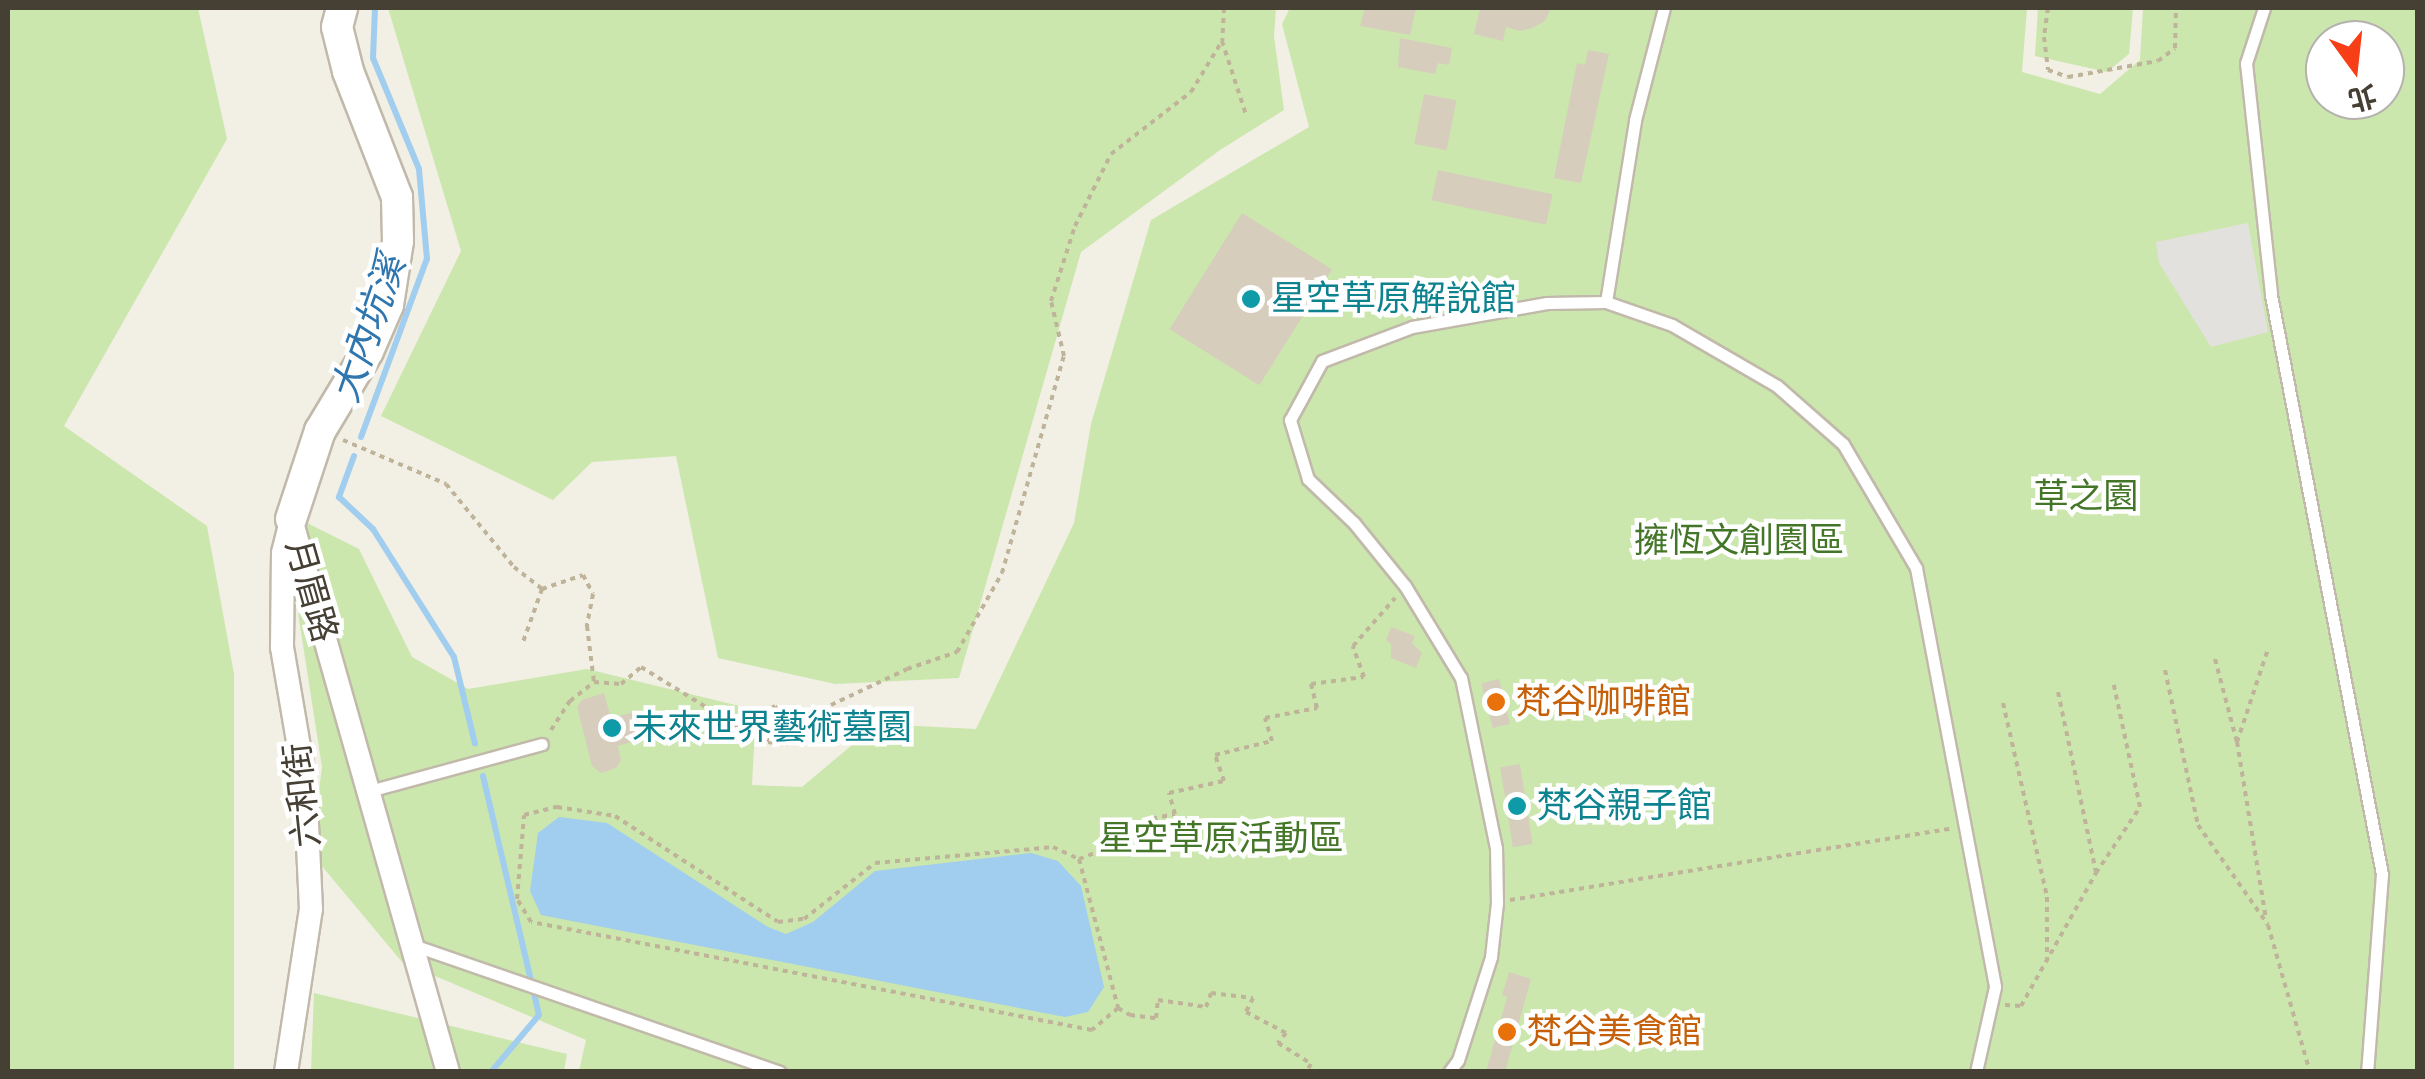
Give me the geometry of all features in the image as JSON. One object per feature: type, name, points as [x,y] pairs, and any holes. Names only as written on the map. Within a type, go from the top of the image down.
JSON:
[{"type":"street","name":"月眉路","points":[[342,8],[337,27],[348,71],[397,197],[398,241],[388,305],[368,351],[320,430],[291,519],[448,1072]]},
{"type":"street","name":"六和街","points":[[286,1072],[311,909],[306,782],[282,647],[284,553],[291,519]]},
{"type":"lane","points":[[1606,302],[1635,120],[1664,8]]},
{"type":"lane","points":[[2264,8],[2246,62],[2271,295],[2382,874],[2367,1072]]},
{"type":"lane","points":[[1449,1072],[1458,1060],[1491,957],[1497,902],[1496,848],[1461,678],[1404,586],[1354,524],[1308,479],[1290,420],[1322,360],[1412,327],[1547,303],[1606,302],[1672,324],[1777,386],[1842,444],[1916,568],[1995,986],[1976,1072]]},
{"type":"lane","points":[[369,791],[542,744]]},
{"type":"lane","points":[[413,945],[780,1072]]},
{"type":"path","points":[[1224,8],[1222,41],[1246,115]]},
{"type":"path","points":[[2048,8],[2044,37],[2048,70],[2068,77],[2158,61],[2175,48],[2176,8]]},
{"type":"path","points":[[542,744],[570,700],[594,682],[621,684],[641,668],[737,726],[775,706],[783,722],[768,742],[786,745],[831,705],[907,669],[957,652],[1002,573],[1064,356],[1052,301],[1075,226],[1110,154],[1191,92],[1222,41]]},
{"type":"path","points":[[320,430],[446,484],[514,567],[542,589]]},
{"type":"path","points":[[542,589],[583,575],[593,594],[588,656],[594,682]]},
{"type":"path","points":[[1118,1008],[1092,1030],[531,922],[517,900],[524,816],[557,808],[615,816],[778,922],[804,919],[874,863],[1053,847],[1079,859],[1129,840],[1123,825],[1175,814],[1169,793],[1224,781],[1216,755],[1272,741],[1265,718],[1317,708],[1310,684],[1364,677],[1353,646],[1404,586]]},
{"type":"path","points":[[522,645],[542,589]]},
{"type":"path","points":[[2237,742],[2268,649]]},
{"type":"path","points":[[2215,660],[2237,742],[2267,924],[2310,1072]]},
{"type":"path","points":[[2165,670],[2198,826],[2267,924]]},
{"type":"path","points":[[1991,1005],[2021,1006],[2096,873],[2140,807],[2113,680]]},
{"type":"path","points":[[2058,692],[2096,873]]},
{"type":"path","points":[[2004,703],[2047,897],[2047,965]]},
{"type":"path","points":[[1497,902],[1965,827]]},
{"type":"path","points":[[1079,859],[1118,1008],[1156,1018],[1158,1000],[1206,1008],[1212,993],[1253,998],[1246,1012],[1286,1033],[1278,1043],[1311,1064],[1306,1072]]},
{"type":"green space","points":[[8,8],[198,8],[227,139],[64,426],[207,526],[234,674],[234,1071],[8,1071]]},
{"type":"green space","points":[[388,8],[1276,8],[1274,36],[1284,110],[1220,150],[1081,252],[959,678],[835,684],[718,658],[676,456],[592,462],[553,500],[381,416],[461,251]]},
{"type":"green space","name":"擁恆文創園區","points":[[1290,8],[2027,8],[2022,72],[2100,94],[2140,60],[2143,8],[2417,8],[2417,1071],[579,1071],[586,1040],[402,962],[311,853],[322,767],[296,600],[305,522],[359,549],[412,657],[468,689],[587,669],[756,710],[752,785],[802,787],[877,724],[976,729],[1074,523],[1091,424],[1151,220],[1309,127],[1282,24]]},
{"type":"green space","points":[[2038,8],[2133,8],[2129,54],[2107,72],[2035,56]]},
{"type":"green space","points":[[314,993],[567,1054],[564,1071],[311,1072]]},
{"type":"shaded area","points":[[2248,223],[2268,332],[2211,347],[2159,263],[2156,242]]},
{"type":"water","points":[[559,817],[607,823],[768,927],[786,934],[813,922],[875,871],[1031,853],[1058,861],[1081,886],[1104,987],[1088,1012],[1065,1017],[541,915],[530,891],[538,833]]},
{"type":"building","points":[[1365,8],[1416,8],[1410,35],[1360,26]]},
{"type":"building","points":[[1480,8],[1551,8],[1545,21],[1532,28],[1520,31],[1506,27],[1503,41],[1474,34]]},
{"type":"building","points":[[1400,38],[1452,48],[1449,65],[1438,63],[1435,74],[1398,67]]},
{"type":"building","points":[[1588,50],[1609,54],[1581,183],[1554,178],[1577,63],[1585,65]]},
{"type":"building","points":[[1424,94],[1456,100],[1447,150],[1414,144]]},
{"type":"building","points":[[1438,170],[1552,194],[1546,225],[1432,200]]},
{"type":"building","name":"星空草原解說館","points":[[1242,213],[1332,269],[1259,385],[1169,329]]},
{"type":"building","points":[[1391,627],[1415,636],[1412,643],[1422,653],[1416,668],[1391,658],[1391,644],[1386,640]]},
{"type":"building","name":"梵谷咖啡館","points":[[1499,679],[1510,724],[1493,728],[1482,683]]},
{"type":"building","name":"未來世界藝術墓園","points":[[604,693],[611,718],[638,711],[644,738],[618,746],[621,760],[616,768],[601,773],[592,766],[577,707],[582,700]]},
{"type":"building","name":"梵谷親子館","points":[[1520,764],[1533,844],[1513,847],[1500,767]]},
{"type":"building","name":"梵谷美食館","points":[[1509,972],[1531,979],[1505,1072],[1486,1072],[1507,997],[1502,995]]},
{"type":"waterway","name":"大內坑溪","points":[[361,437],[427,259],[419,169],[373,58],[375,8]]},
{"type":"waterway","name":"大內坑溪","points":[[354,456],[339,497],[373,529],[454,657],[475,744]]},
{"type":"waterway","name":"大內坑溪","points":[[483,776],[539,1015],[491,1072]]},
{"type":"place","name":"星空草原解說館","points":[[1251,299]]},
{"type":"place","name":"梵谷咖啡館","points":[[1496,702]]},
{"type":"place","name":"未來世界藝術墓園","points":[[612,728]]},
{"type":"place","name":"梵谷親子館","points":[[1517,806]]},
{"type":"place","name":"梵谷美食館","points":[[1507,1032]]},
{"type":"park label","name":"草之園","points":[[2086,497]]},
{"type":"park label","name":"星空草原活動區","points":[[1221,839]]}]
